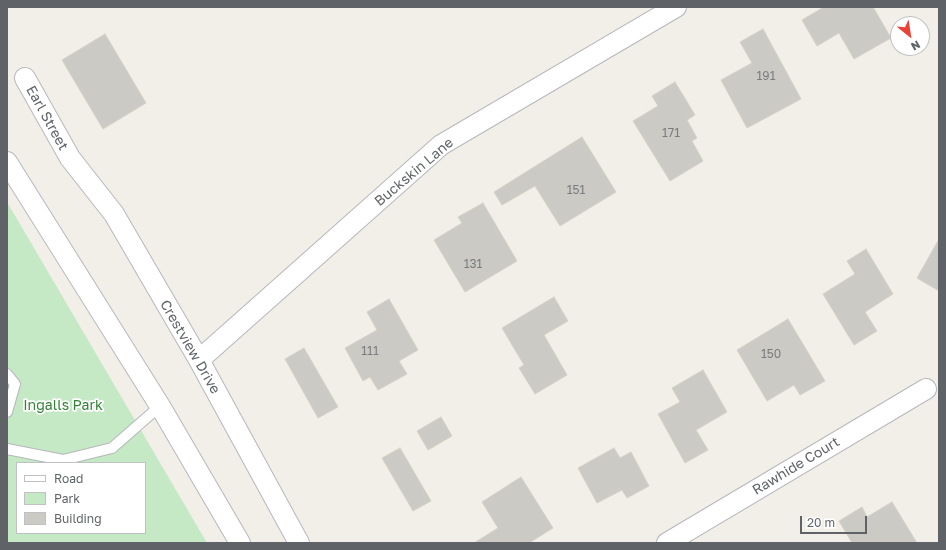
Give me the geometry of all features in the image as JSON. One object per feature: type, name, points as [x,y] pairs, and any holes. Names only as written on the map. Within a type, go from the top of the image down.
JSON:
[{"type":"street","name":"Buckskin Lane","points":[[199,360],[441,145],[676,7]]},
{"type":"street","name":"Earl Street","points":[[25,78],[70,158]]},
{"type":"street","name":"Crestview Drive","points":[[70,158],[114,214],[199,360],[299,543]]},
{"type":"street","points":[[7,162],[160,406],[240,543]]},
{"type":"street","name":"Rawhide Court","points":[[667,543],[926,389]]},
{"type":"lane","points":[[7,374],[15,384],[7,412]]},
{"type":"lane","points":[[7,449],[63,460],[112,448],[160,406]]},
{"type":"green space","name":"Ingalls Park","points":[[7,202],[207,543],[7,543]]},
{"type":"building","points":[[824,7],[873,7],[890,39],[854,59],[839,33],[817,46],[802,20]]},
{"type":"building","points":[[763,29],[801,99],[747,128],[721,80],[752,63],[740,42]]},
{"type":"building","points":[[105,34],[146,103],[103,129],[62,60]]},
{"type":"building","points":[[675,82],[695,115],[687,120],[697,138],[692,141],[703,161],[670,181],[633,121],[658,106],[652,96]]},
{"type":"building","points":[[582,137],[616,192],[560,226],[535,186],[502,205],[494,192]]},
{"type":"building","points":[[483,203],[517,261],[465,292],[434,240],[462,223],[458,217]]},
{"type":"building","points":[[939,239],[939,291],[917,278]]},
{"type":"building","points":[[866,249],[893,294],[865,312],[877,331],[854,345],[823,294],[855,274],[847,261]]},
{"type":"building","points":[[554,297],[568,321],[544,335],[567,375],[535,394],[519,368],[524,365],[502,328]]},
{"type":"building","points":[[389,299],[418,350],[399,361],[407,374],[378,390],[370,377],[363,381],[345,348],[377,330],[367,312]]},
{"type":"building","points":[[788,319],[825,381],[800,395],[794,385],[767,401],[737,350]]},
{"type":"building","points":[[304,348],[338,407],[318,418],[285,359]]},
{"type":"building","points":[[703,370],[727,412],[696,430],[708,450],[685,463],[658,414],[680,402],[672,388]]},
{"type":"building","points":[[441,417],[452,436],[428,450],[417,431]]},
{"type":"building","points":[[400,448],[431,501],[413,511],[382,458]]},
{"type":"building","points":[[614,448],[620,458],[631,452],[649,486],[627,498],[622,490],[597,503],[578,468]]},
{"type":"building","points":[[521,477],[553,528],[529,543],[474,543],[498,528],[482,502]]},
{"type":"building","points":[[892,502],[917,543],[852,543],[839,521],[862,507],[867,517]]}]
